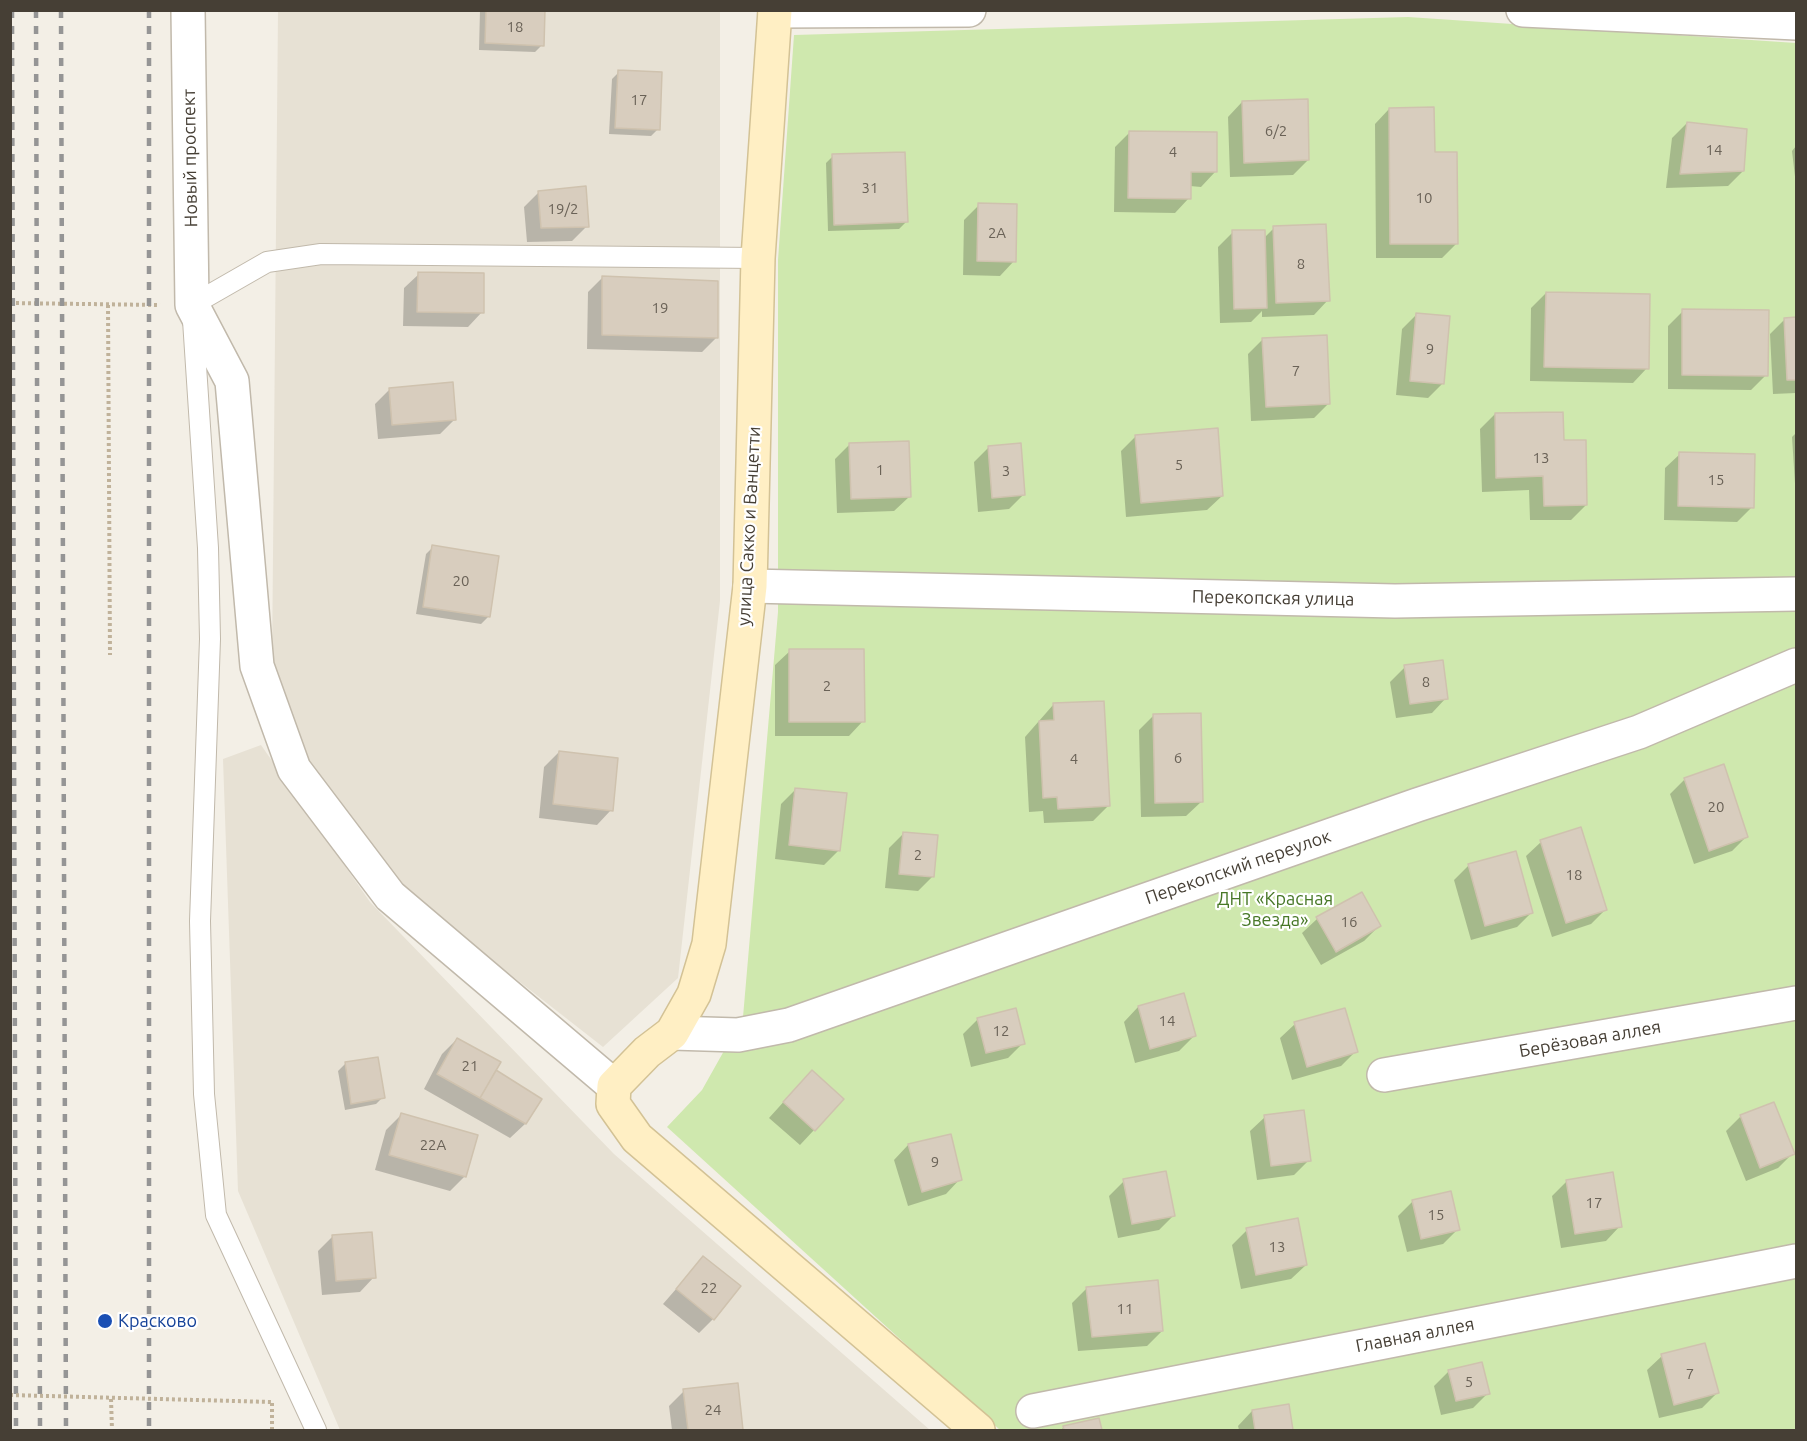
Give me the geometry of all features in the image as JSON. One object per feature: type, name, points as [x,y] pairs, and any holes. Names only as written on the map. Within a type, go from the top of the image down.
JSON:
[{"type":"main road","name":"улица Сакко и Ванцетти","points":[[672,1033],[694,994],[709,944],[750,586],[758,258],[775,11]]},
{"type":"main road","points":[[672,1033],[647,1052],[614,1086],[613,1104],[637,1138],[978,1431]]},
{"type":"street","name":"Новый проспект","points":[[188,10],[192,305]]},
{"type":"street","points":[[775,11],[969,10]]},
{"type":"street","points":[[1523,10],[1797,23]]},
{"type":"street","points":[[192,305],[232,381],[257,666],[294,769],[390,896],[614,1086]]},
{"type":"street","name":"Перекопская улица","points":[[750,586],[1395,601],[1797,594]]},
{"type":"street","name":"Перекопский переулок","points":[[672,1033],[738,1035],[789,1025],[1417,805],[1639,732],[1797,666]]},
{"type":"street","name":"Берёзовая аллея","points":[[1384,1075],[1797,1003]]},
{"type":"street","name":"Главная аллея","points":[[1033,1411],[1797,1261]]},
{"type":"lane","points":[[316,1431],[216,1215],[204,1094],[200,921],[210,639],[208,548],[192,305],[267,262],[321,254],[758,258]]},
{"type":"path","points":[[10,303],[192,305]]},
{"type":"path","points":[[108,305],[110,655]]},
{"type":"path","points":[[10,1395],[272,1402],[272,1431]]},
{"type":"path","points":[[111,1399],[112,1431]]},
{"type":"shaded area","points":[[278,11],[720,11],[720,601],[678,978],[603,1047],[397,886],[303,765],[272,663]]},
{"type":"shaded area","points":[[261,745],[370,902],[614,1154],[930,1430],[340,1430],[238,1191],[223,759]]},
{"type":"green space","name":"ДНТ «Красная Звезда»","points":[[1408,17],[1796,43],[1796,1430],[1000,1430],[667,1127],[702,1090],[743,1017],[778,612],[778,260],[794,35]]},
{"type":"building","points":[[486,10],[545,10],[544,46],[485,43]]},
{"type":"building","points":[[618,70],[662,72],[660,130],[615,128]]},
{"type":"building","points":[[1308,99],[1309,160],[1244,163],[1242,101]]},
{"type":"building","points":[[1434,107],[1435,152],[1457,152],[1458,244],[1390,244],[1389,108]]},
{"type":"building","points":[[1687,122],[1747,129],[1744,171],[1680,174]]},
{"type":"building","points":[[1129,131],[1217,132],[1217,172],[1191,172],[1191,199],[1128,198]]},
{"type":"building","points":[[905,152],[908,222],[834,225],[832,154]]},
{"type":"building","points":[[586,186],[589,227],[541,228],[538,191]]},
{"type":"building","points":[[978,203],[1017,204],[1016,262],[977,261]]},
{"type":"building","points":[[1326,224],[1330,301],[1276,303],[1273,226]]},
{"type":"building","points":[[1232,230],[1265,230],[1267,308],[1234,309]]},
{"type":"building","points":[[418,272],[484,273],[484,313],[417,312]]},
{"type":"building","points":[[602,276],[718,281],[718,338],[602,335]]},
{"type":"building","points":[[1546,292],[1650,294],[1649,369],[1544,367]]},
{"type":"building","points":[[1682,309],[1769,310],[1768,376],[1682,375]]},
{"type":"building","points":[[1416,313],[1450,316],[1444,384],[1410,381]]},
{"type":"building","points":[[1796,317],[1796,380],[1787,380],[1784,318]]},
{"type":"building","points":[[1327,335],[1330,404],[1266,407],[1262,338]]},
{"type":"building","points":[[453,382],[456,420],[392,425],[389,388]]},
{"type":"building","points":[[1563,412],[1564,440],[1586,440],[1587,505],[1544,506],[1543,476],[1496,478],[1495,413]]},
{"type":"building","points":[[1218,428],[1223,496],[1141,503],[1135,435]]},
{"type":"building","points":[[909,441],[911,497],[851,499],[849,443]]},
{"type":"building","points":[[1021,443],[1025,495],[992,498],[988,446]]},
{"type":"building","points":[[1679,452],[1755,454],[1754,508],[1678,506]]},
{"type":"building","points":[[432,545],[499,556],[490,617],[423,607]]},
{"type":"building","points":[[789,649],[864,649],[865,722],[789,722]]},
{"type":"building","points":[[1443,660],[1448,699],[1410,704],[1404,665]]},
{"type":"building","points":[[1104,701],[1110,806],[1058,809],[1057,797],[1043,798],[1039,721],[1054,720],[1053,703]]},
{"type":"building","points":[[1201,713],[1203,802],[1155,803],[1153,714]]},
{"type":"building","points":[[559,751],[618,758],[613,811],[553,804]]},
{"type":"building","points":[[1724,764],[1748,837],[1709,851],[1684,778]]},
{"type":"building","points":[[795,788],[847,793],[840,851],[789,845]]},
{"type":"building","points":[[1581,827],[1607,910],[1566,923],[1540,840]]},
{"type":"building","points":[[903,832],[938,835],[934,877],[899,874]]},
{"type":"building","points":[[1516,851],[1533,913],[1485,926],[1468,864]]},
{"type":"building","points":[[1362,892],[1381,926],[1336,952],[1316,917]]},
{"type":"building","points":[[1184,993],[1196,1036],[1150,1049],[1138,1006]]},
{"type":"building","points":[[1016,1008],[1025,1044],[986,1053],[977,1018]]},
{"type":"building","points":[[1345,1008],[1358,1052],[1307,1067],[1294,1022]]},
{"type":"building","points":[[457,1038],[501,1062],[480,1098],[437,1074]]},
{"type":"building","points":[[378,1057],[385,1098],[351,1104],[345,1062]]},
{"type":"building","points":[[496,1070],[542,1099],[526,1124],[480,1098]]},
{"type":"building","points":[[812,1070],[844,1099],[815,1131],[783,1102]]},
{"type":"building","points":[[1774,1102],[1795,1154],[1760,1168],[1740,1115]]},
{"type":"building","points":[[1304,1110],[1311,1161],[1271,1166],[1264,1115]]},
{"type":"building","points":[[401,1113],[478,1135],[466,1177],[389,1155]]},
{"type":"building","points":[[951,1134],[962,1180],[922,1192],[908,1144]]},
{"type":"building","points":[[1166,1171],[1175,1216],[1132,1224],[1123,1179]]},
{"type":"building","points":[[1613,1172],[1622,1227],[1575,1234],[1566,1180]]},
{"type":"building","points":[[1451,1191],[1460,1230],[1421,1239],[1412,1200]]},
{"type":"building","points":[[1298,1218],[1307,1265],[1256,1275],[1246,1228]]},
{"type":"building","points":[[372,1232],[376,1278],[336,1281],[332,1235]]},
{"type":"building","points":[[703,1256],[741,1286],[714,1320],[676,1289]]},
{"type":"building","points":[[1158,1280],[1163,1331],[1092,1337],[1086,1287]]},
{"type":"building","points":[[1705,1343],[1719,1393],[1674,1405],[1661,1354]]},
{"type":"building","points":[[1482,1362],[1490,1394],[1456,1401],[1448,1370]]},
{"type":"building","points":[[738,1383],[743,1430],[688,1430],[683,1389]]},
{"type":"building","points":[[1289,1404],[1293,1430],[1255,1430],[1252,1410]]},
{"type":"building","points":[[1099,1418],[1102,1430],[1064,1430],[1063,1426]]},
{"type":"railway","points":[[12,10],[16,1430]]},
{"type":"railway","points":[[36,10],[40,1430]]},
{"type":"railway","points":[[61,10],[66,1430]]},
{"type":"railway","points":[[149,10],[149,1430]]},
{"type":"place","name":"Красково","points":[[105,1321]]}]
